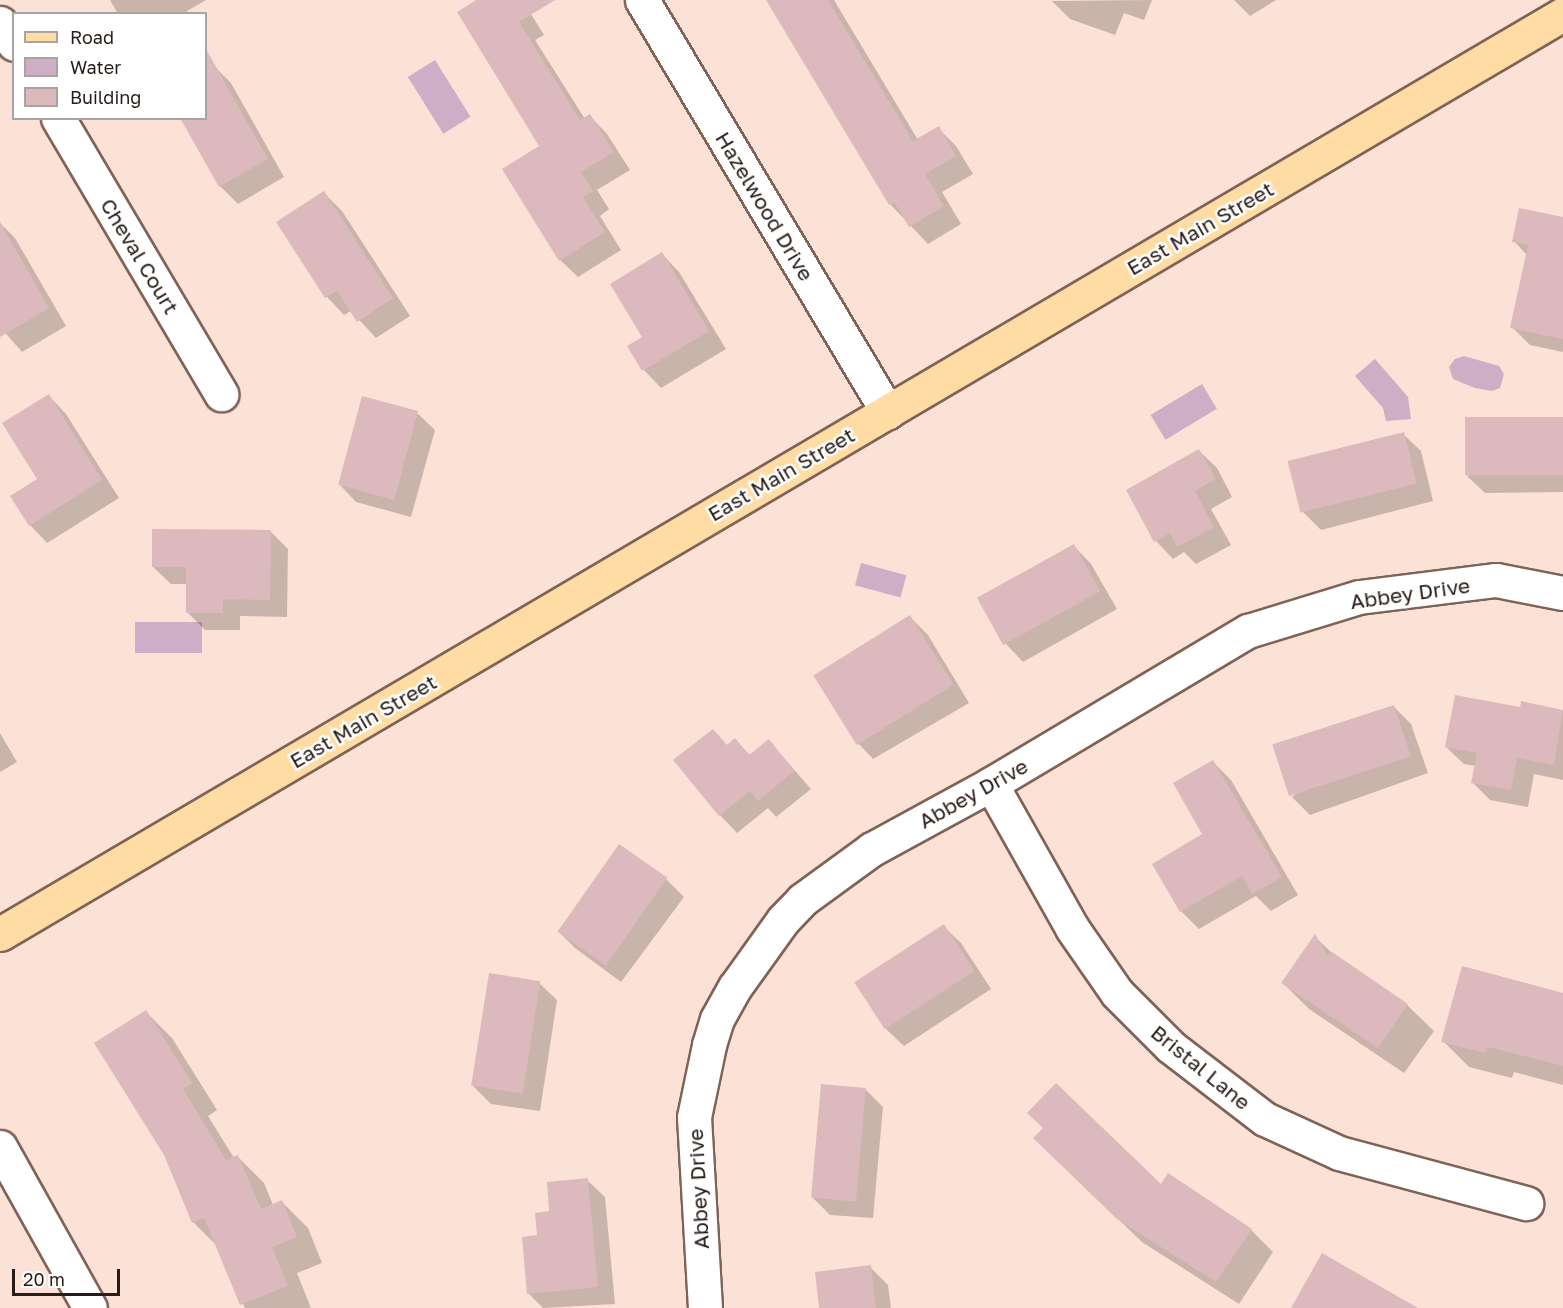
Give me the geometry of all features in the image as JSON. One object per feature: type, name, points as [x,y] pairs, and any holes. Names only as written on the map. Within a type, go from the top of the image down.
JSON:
[{"type":"main road","name":"East Main Street","points":[[0,934],[1563,14]]},
{"type":"street","name":"Hazelwood Drive","points":[[642,0],[888,412]]},
{"type":"street","points":[[0,23],[12,41]]},
{"type":"street","name":"Cheval Court","points":[[59,120],[221,394]]},
{"type":"street","name":"Abbey Drive","points":[[705,1308],[694,1117],[709,1045],[717,1019],[735,987],[783,920],[802,900],[846,865],[992,784],[1248,631],[1359,597],[1496,580],[1563,593]]},
{"type":"street","name":"Bristal Lane","points":[[992,784],[1072,928],[1117,993],[1171,1047],[1265,1119],[1339,1153],[1526,1203]]},
{"type":"street","points":[[0,1147],[88,1307]]},
{"type":"water","points":[[435,60],[471,117],[443,134],[408,77]]},
{"type":"water","points":[[1464,356],[1499,366],[1504,374],[1500,388],[1492,391],[1475,388],[1453,379],[1449,367],[1455,359]]},
{"type":"water","points":[[1375,359],[1408,397],[1411,419],[1386,421],[1383,408],[1355,376]]},
{"type":"water","points":[[1202,384],[1217,409],[1166,440],[1151,415]]},
{"type":"water","points":[[861,563],[906,575],[900,597],[855,585]]},
{"type":"water","points":[[135,622],[202,622],[202,653],[135,653]]},
{"type":"building","points":[[476,0],[555,0],[519,22],[580,120],[590,114],[614,152],[581,172],[593,191],[583,197],[605,232],[559,261],[502,169],[539,146],[457,12]]},
{"type":"building","points":[[766,0],[828,0],[913,141],[939,126],[956,156],[925,174],[944,206],[909,227],[894,202],[889,205]]},
{"type":"building","points":[[207,51],[268,159],[219,187],[181,120],[207,120]]},
{"type":"building","points":[[324,191],[393,298],[357,322],[337,291],[325,298],[276,222]]},
{"type":"building","points":[[1519,208],[1563,217],[1563,339],[1510,328],[1528,245],[1512,242]]},
{"type":"building","points":[[0,222],[49,308],[0,337]]},
{"type":"building","points":[[662,252],[709,331],[642,371],[627,346],[642,337],[610,284]]},
{"type":"building","points":[[49,394],[102,480],[29,526],[10,496],[37,479],[2,423]]},
{"type":"building","points":[[362,396],[418,411],[394,500],[338,485]]},
{"type":"building","points":[[1465,417],[1563,417],[1563,475],[1465,475]]},
{"type":"building","points":[[1404,432],[1417,483],[1300,512],[1288,461]]},
{"type":"building","points":[[1199,449],[1216,479],[1195,491],[1214,527],[1177,547],[1170,533],[1154,542],[1126,490]]},
{"type":"building","points":[[152,529],[271,530],[270,600],[223,599],[223,613],[186,613],[186,567],[152,567]]},
{"type":"building","points":[[1074,544],[1100,591],[1003,645],[977,598]]},
{"type":"building","points":[[910,615],[953,685],[857,745],[813,675]]},
{"type":"building","points":[[1455,695],[1520,707],[1521,701],[1563,710],[1554,765],[1517,758],[1511,790],[1471,783],[1477,753],[1445,747]]},
{"type":"building","points":[[1394,705],[1411,756],[1289,796],[1272,745]]},
{"type":"building","points":[[713,729],[727,745],[735,738],[749,755],[769,739],[794,771],[758,801],[750,791],[719,816],[673,760]]},
{"type":"building","points":[[1213,760],[1282,877],[1252,894],[1242,876],[1180,912],[1152,864],[1202,834],[1173,783]]},
{"type":"building","points":[[619,844],[667,878],[606,965],[558,932]]},
{"type":"building","points":[[944,924],[974,971],[885,1029],[854,982]]},
{"type":"building","points":[[1315,934],[1327,955],[1332,952],[1408,1004],[1378,1048],[1281,983]]},
{"type":"building","points":[[1462,966],[1563,993],[1563,1066],[1488,1047],[1486,1053],[1441,1042]]},
{"type":"building","points":[[489,973],[540,981],[523,1094],[471,1086]]},
{"type":"building","points":[[146,1010],[192,1083],[183,1089],[226,1160],[238,1155],[261,1209],[282,1200],[297,1237],[272,1247],[288,1286],[240,1305],[204,1218],[192,1223],[164,1155],[94,1043]]},
{"type":"building","points":[[1056,1083],[1161,1184],[1168,1173],[1252,1229],[1216,1282],[1117,1219],[1033,1138],[1043,1128],[1027,1113]]},
{"type":"building","points":[[821,1084],[866,1088],[856,1201],[811,1198]]},
{"type":"building","points":[[588,1178],[598,1287],[527,1294],[522,1237],[537,1235],[535,1213],[549,1211],[547,1182]]},
{"type":"building","points":[[1322,1253],[1418,1308],[1291,1308]]},
{"type":"building","points":[[871,1265],[876,1308],[819,1308],[815,1272]]}]
